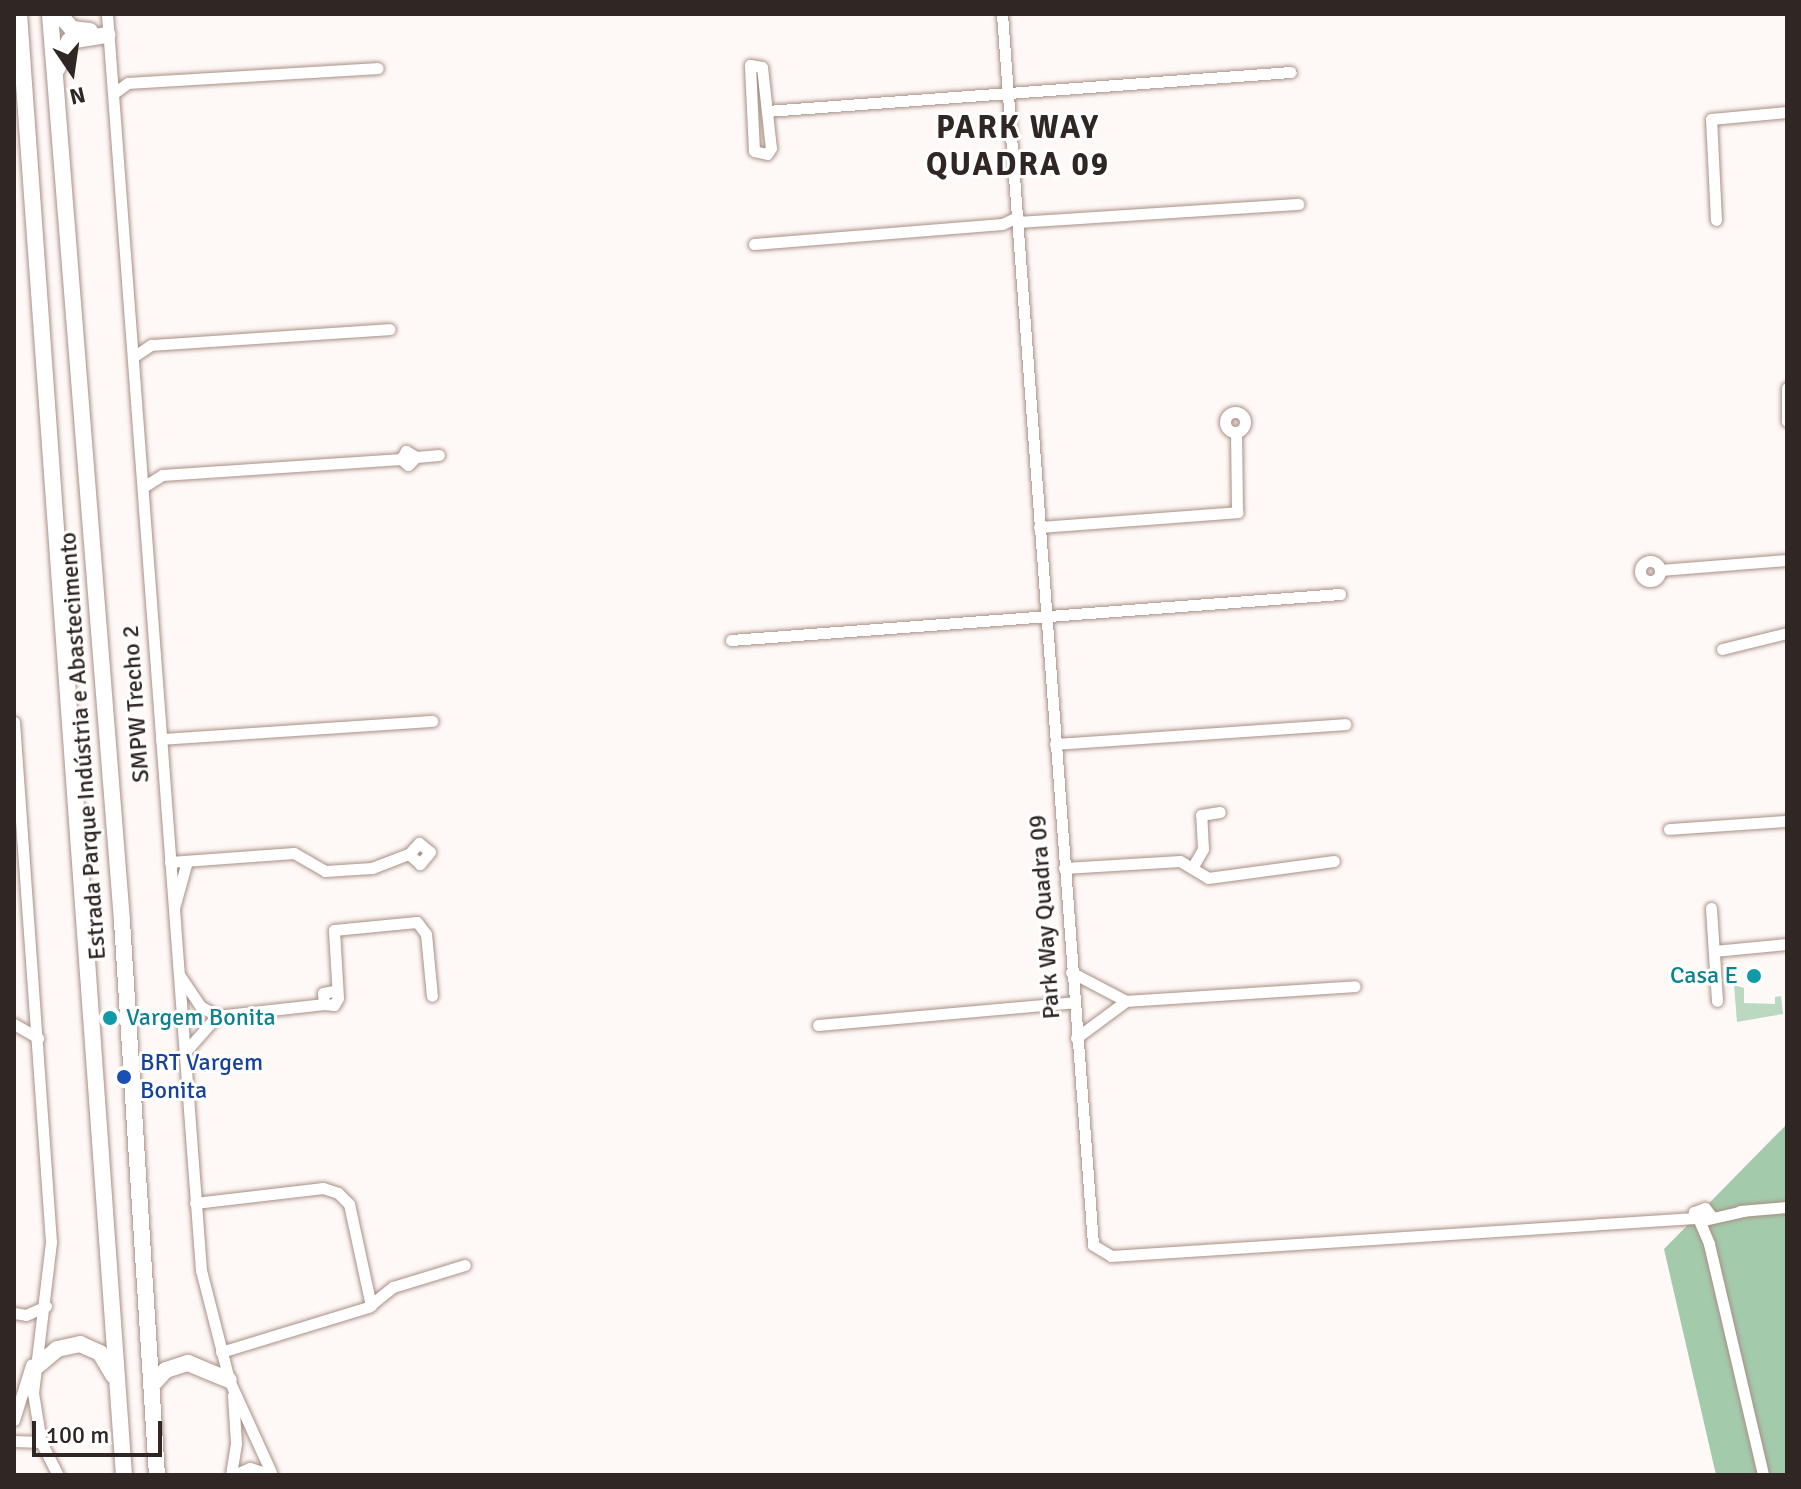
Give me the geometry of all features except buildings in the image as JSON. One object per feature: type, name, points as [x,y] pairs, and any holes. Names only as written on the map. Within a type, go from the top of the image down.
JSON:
[{"type":"highway","name":"Estrada Parque Indústria e Abastecimento","points":[[19,14],[124,1475]]},
{"type":"highway","name":"Estrada Parque Indústria e Abastecimento","points":[[50,14],[122,921],[157,1475]]},
{"type":"highway","points":[[59,14],[72,29],[107,26]]},
{"type":"highway","points":[[55,78],[69,41],[107,26]]},
{"type":"highway","points":[[37,1358],[80,1344],[100,1353],[118,1386]]},
{"type":"highway","points":[[151,1386],[166,1370],[188,1363],[231,1383]]},
{"type":"street","name":"Park Way Quadra 09","points":[[1002,14],[1092,1240],[1107,1255],[1703,1216],[1787,1207]]},
{"type":"street","name":"SMPW Trecho 2","points":[[107,26],[201,1270],[231,1383]]},
{"type":"street","points":[[750,65],[762,66],[767,111],[771,151],[757,154],[750,65]]},
{"type":"street","points":[[114,93],[128,83],[378,68]]},
{"type":"street","points":[[767,111],[1009,90],[1291,72]]},
{"type":"street","points":[[112,73],[128,83]]},
{"type":"street","points":[[1716,220],[1711,119],[1787,112]]},
{"type":"street","points":[[754,244],[1298,204]]},
{"type":"street","points":[[133,357],[151,345],[389,329]]},
{"type":"street","points":[[132,335],[151,345]]},
{"type":"street","points":[[1787,388],[1787,421]]},
{"type":"street","points":[[1039,527],[1237,512],[1236,432]]},
{"type":"street","points":[[141,469],[160,475],[401,459],[411,465],[416,457],[439,455]]},
{"type":"street","points":[[143,487],[160,475]]},
{"type":"street","points":[[1660,570],[1787,560]]},
{"type":"street","points":[[731,640],[1340,594]]},
{"type":"street","points":[[1722,649],[1787,633]]},
{"type":"street","points":[[161,739],[432,721]]},
{"type":"street","points":[[14,722],[20,866],[38,1038],[51,1242],[33,1407],[41,1442],[58,1475]]},
{"type":"street","points":[[1055,744],[1345,724]]},
{"type":"street","points":[[1192,868],[1203,849],[1201,815],[1220,812]]},
{"type":"street","points":[[1669,829],[1787,821]]},
{"type":"street","points":[[170,862],[294,853],[325,871],[372,868],[409,854]]},
{"type":"street","points":[[173,909],[187,861]]},
{"type":"street","points":[[1064,868],[1170,861],[1192,868],[1208,878],[1334,861]]},
{"type":"street","points":[[1711,908],[1717,1001]]},
{"type":"street","points":[[178,972],[200,1006],[217,1016],[324,1004],[323,993],[334,991],[334,930],[417,922],[426,934],[432,996]]},
{"type":"street","points":[[1714,951],[1787,944]]},
{"type":"street","points":[[1071,972],[1104,993],[1126,1001],[1355,986]]},
{"type":"street","points":[[1104,993],[1105,1014]]},
{"type":"street","points":[[1076,1038],[1126,1001]]},
{"type":"street","points":[[818,1025],[1074,1002]]},
{"type":"street","points":[[184,1053],[217,1016]]},
{"type":"street","points":[[14,1024],[38,1038]]},
{"type":"street","points":[[195,1203],[323,1188],[338,1193],[349,1204],[371,1306]]},
{"type":"street","points":[[1703,1216],[1763,1475]]},
{"type":"street","points":[[221,1352],[371,1306],[393,1287],[465,1265]]},
{"type":"street","points":[[41,1335],[20,1314],[46,1306]]},
{"type":"street","points":[[14,1420],[37,1358]]},
{"type":"street","points":[[231,1383],[272,1474]]},
{"type":"street","points":[[231,1383],[236,1443],[232,1475],[250,1468],[272,1474]]},
{"type":"street","points":[[14,1441],[41,1442]]},
{"type":"green space","points":[[1734,985],[1744,988],[1744,1003],[1775,1004],[1775,997],[1781,996],[1783,1014],[1737,1022]]},
{"type":"green space","points":[[1787,1124],[1787,1475],[1716,1475],[1664,1249]]},
{"type":"place","name":"Casa E","points":[[1754,976]]},
{"type":"place","name":"Vargem Bonita","points":[[110,1018]]},
{"type":"place","name":"BRT Vargem Bonita","points":[[124,1077]]},
{"type":"district","name":"PARK WAY QUADRA 09","points":[[1018,148]]}]
